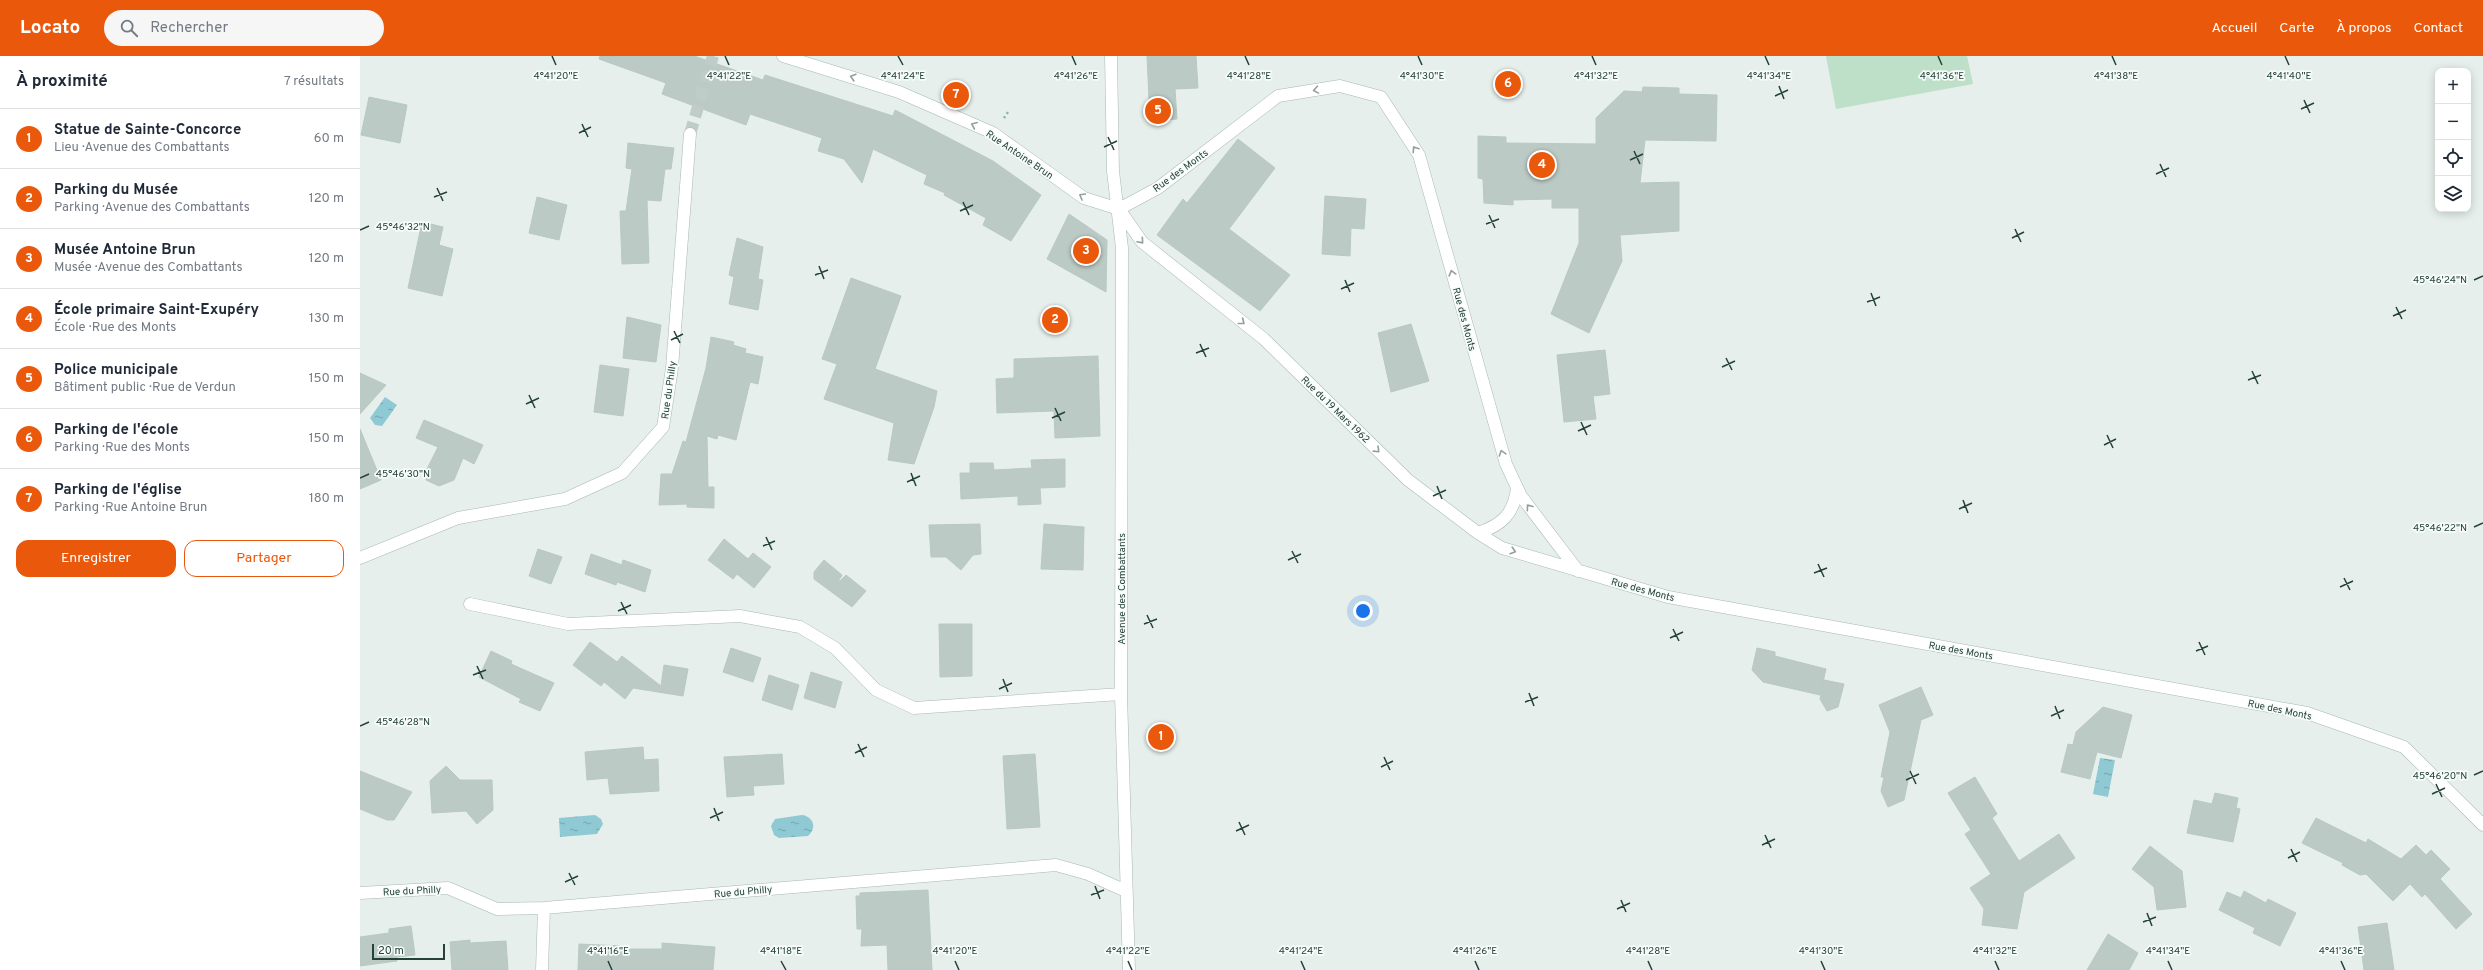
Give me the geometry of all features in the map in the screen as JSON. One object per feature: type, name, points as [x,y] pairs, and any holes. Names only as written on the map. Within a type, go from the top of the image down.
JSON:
[{"type":"street","name":"Rue Antoine Brun","points":[[783,56],[881,86],[993,133],[1084,198],[1119,209]]},
{"type":"street","name":"Avenue des Combattants","points":[[1111,56],[1113,171],[1119,209],[1122,248],[1121,694],[1129,970]]},
{"type":"street","name":"Rue des Monts","points":[[1119,209],[1158,188],[1278,96],[1340,86],[1381,97],[1419,155],[1496,433],[1506,464],[1517,488],[1548,534],[1578,571],[1668,597],[2307,713],[2404,747],[2483,825]]},
{"type":"street","name":"Rue du Philly","points":[[360,558],[458,518],[565,499],[622,473],[663,427],[672,368],[690,134]]},
{"type":"street","name":"Rue du 19 Mars 1962","points":[[1119,209],[1142,242],[1264,339],[1408,480],[1478,533],[1502,548],[1578,571]]},
{"type":"street","points":[[1478,533],[1496,527],[1508,516],[1514,504],[1517,488]]},
{"type":"street","points":[[470,604],[568,624],[740,616],[800,627],[835,648],[876,690],[914,708],[1121,694]]},
{"type":"street","name":"Rue du Philly","points":[[360,893],[448,888],[497,909],[544,908],[1056,865],[1088,874],[1126,890]]},
{"type":"street","points":[[542,970],[544,908]]},
{"type":"green space","points":[[1826,56],[1967,56],[1973,84],[1836,109]]},
{"type":"water","points":[[385,397],[397,405],[382,426],[375,425],[370,418]]},
{"type":"water","points":[[2100,758],[2115,760],[2108,797],[2093,794]]},
{"type":"water","points":[[595,815],[601,819],[603,824],[597,834],[560,837],[559,818]]},
{"type":"water","points":[[802,815],[812,820],[813,823],[813,830],[808,836],[779,838],[774,835],[771,826],[775,819]]},
{"type":"building","points":[[600,56],[694,56],[763,80],[765,75],[893,116],[895,110],[993,161],[1041,195],[1011,241],[983,225],[986,218],[944,195],[945,193],[924,184],[927,175],[873,149],[862,183],[844,159],[818,151],[822,138],[750,114],[746,125],[662,94],[666,83],[599,59]]},
{"type":"building","points":[[1147,56],[1196,56],[1198,88],[1175,89],[1177,119],[1150,121]]},
{"type":"building","points":[[1643,87],[1679,88],[1679,94],[1717,95],[1716,141],[1645,140],[1640,183],[1679,182],[1679,231],[1620,235],[1622,261],[1589,333],[1551,314],[1579,243],[1579,208],[1552,208],[1552,199],[1513,200],[1513,205],[1484,203],[1483,179],[1478,178],[1478,136],[1506,137],[1506,143],[1596,144],[1596,118],[1624,91],[1642,92]]},
{"type":"building","points":[[369,97],[407,105],[400,143],[361,135]]},
{"type":"building","points":[[1238,139],[1275,168],[1229,229],[1290,275],[1260,311],[1157,235],[1183,199],[1187,203]]},
{"type":"building","points":[[628,143],[674,148],[671,169],[665,169],[661,201],[647,200],[649,263],[622,264],[620,211],[626,211],[632,169],[626,168]]},
{"type":"building","points":[[1325,196],[1366,199],[1364,229],[1351,228],[1350,256],[1322,254]]},
{"type":"building","points":[[537,197],[567,205],[559,240],[529,233]]},
{"type":"building","points":[[1069,214],[1107,240],[1106,292],[1047,259]]},
{"type":"building","points":[[422,222],[443,227],[439,245],[453,249],[442,296],[408,288]]},
{"type":"building","points":[[737,238],[763,247],[758,279],[763,280],[758,310],[729,304],[734,277],[729,275]]},
{"type":"building","points":[[851,278],[901,296],[875,369],[937,391],[934,407],[914,464],[888,460],[894,423],[824,399],[837,364],[822,359]]},
{"type":"building","points":[[627,317],[661,325],[656,362],[623,358]]},
{"type":"building","points":[[1411,324],[1429,381],[1391,392],[1378,333]]},
{"type":"building","points":[[711,337],[734,342],[733,345],[746,349],[745,353],[763,357],[758,384],[750,382],[736,440],[718,435],[717,439],[707,436],[708,487],[714,487],[714,508],[687,507],[687,504],[659,505],[661,474],[672,474],[683,441],[686,442],[706,368]]},
{"type":"building","points":[[1605,350],[1610,394],[1593,396],[1596,419],[1564,422],[1557,355]]},
{"type":"building","points":[[1098,356],[1100,436],[1055,438],[1054,411],[997,413],[996,379],[1014,378],[1014,359]]},
{"type":"building","points":[[600,365],[629,369],[623,416],[594,412]]},
{"type":"building","points":[[360,373],[386,385],[360,414]]},
{"type":"building","points":[[424,420],[483,445],[474,464],[463,458],[454,480],[439,486],[426,480],[428,474],[425,473],[438,447],[416,438]]},
{"type":"building","points":[[360,429],[381,480],[360,489]]},
{"type":"building","points":[[1065,459],[1065,487],[1040,488],[1041,504],[1018,505],[1018,496],[961,499],[960,473],[970,473],[970,463],[993,463],[994,470],[1032,468],[1031,460]]},
{"type":"building","points":[[980,524],[981,554],[973,555],[961,570],[946,557],[931,557],[929,525]]},
{"type":"building","points":[[1044,524],[1084,527],[1083,570],[1041,569]]},
{"type":"building","points":[[724,539],[748,559],[753,553],[771,567],[754,588],[737,574],[733,579],[708,560]]},
{"type":"building","points":[[538,549],[562,557],[551,584],[529,576]]},
{"type":"building","points":[[591,554],[622,565],[623,560],[651,570],[645,592],[617,582],[616,585],[585,574]]},
{"type":"building","points":[[824,560],[842,575],[837,584],[846,575],[866,591],[852,607],[814,579],[814,572]]},
{"type":"building","points":[[939,624],[972,624],[972,676],[940,677]]},
{"type":"building","points":[[590,642],[617,662],[622,656],[661,686],[664,665],[688,669],[683,696],[633,688],[625,699],[604,682],[601,686],[573,665]]},
{"type":"building","points":[[731,648],[761,658],[753,682],[723,672]]},
{"type":"building","points":[[1757,648],[1775,652],[1775,656],[1826,669],[1820,695],[1763,682],[1752,670]]},
{"type":"building","points":[[491,651],[512,661],[511,664],[554,683],[540,711],[519,702],[521,699],[479,677]]},
{"type":"building","points":[[811,672],[842,682],[835,708],[804,698]]},
{"type":"building","points":[[769,675],[799,685],[792,710],[762,700]]},
{"type":"building","points":[[1824,680],[1844,684],[1838,707],[1827,711],[1820,699]]},
{"type":"building","points":[[1921,687],[1933,715],[1921,720],[1904,800],[1888,807],[1881,791],[1884,777],[1881,777],[1890,732],[1879,705]]},
{"type":"building","points":[[2103,707],[2132,715],[2121,758],[2097,752],[2090,779],[2061,772],[2068,744],[2073,745],[2076,732]]},
{"type":"building","points":[[643,747],[644,760],[658,759],[659,791],[610,794],[608,778],[587,780],[585,752]]},
{"type":"building","points":[[782,754],[784,784],[753,786],[754,795],[727,797],[724,757]]},
{"type":"building","points":[[1035,754],[1040,827],[1007,829],[1003,756]]},
{"type":"building","points":[[446,766],[460,780],[492,780],[493,810],[477,824],[466,811],[432,813],[430,781]]},
{"type":"building","points":[[360,771],[412,792],[394,820],[387,820],[360,809]]},
{"type":"building","points":[[1975,777],[1997,814],[1992,818],[2019,861],[2059,834],[2075,858],[2024,892],[2017,929],[1982,925],[1984,909],[1970,888],[1991,874],[1965,834],[1971,830],[1948,793]]},
{"type":"building","points":[[2215,793],[2238,798],[2236,808],[2240,809],[2233,842],[2187,833],[2194,800],[2212,804]]},
{"type":"building","points":[[2316,818],[2366,843],[2368,839],[2401,859],[2416,845],[2426,855],[2431,850],[2450,869],[2440,879],[2472,914],[2456,929],[2425,894],[2422,897],[2410,884],[2393,901],[2366,874],[2360,875],[2342,865],[2343,863],[2302,843]]},
{"type":"building","points":[[2150,846],[2182,871],[2186,907],[2157,910],[2154,887],[2132,869]]},
{"type":"building","points":[[928,890],[932,970],[888,970],[887,945],[861,946],[862,929],[857,929],[856,896],[860,896],[860,893]]},
{"type":"building","points":[[2244,891],[2266,903],[2268,899],[2296,913],[2280,946],[2253,933],[2255,928],[2219,910],[2227,892],[2241,898]]},
{"type":"building","points":[[2387,923],[2394,970],[2364,970],[2358,927]]},
{"type":"building","points":[[411,926],[415,955],[397,957],[397,961],[360,966],[360,937],[389,933],[389,929]]},
{"type":"building","points":[[2108,934],[2138,953],[2129,970],[2087,970]]},
{"type":"building","points":[[470,940],[470,943],[506,941],[508,970],[452,970],[450,942]]},
{"type":"building","points":[[662,943],[715,947],[713,970],[578,970],[579,944],[622,946],[622,949],[662,949]]},
{"type":"tunnel","points":[[690,134],[713,56]]},
{"type":"place","name":"Parking de l'école","points":[[1508,84]]},
{"type":"place","name":"Parking de l'église","points":[[956,95]]},
{"type":"place","name":"Police municipale","points":[[1158,111]]},
{"type":"place","name":"École primaire Saint-Exupéry","points":[[1542,165]]},
{"type":"place","name":"Musée Antoine Brun","points":[[1086,251]]},
{"type":"place","name":"Parking du Musée","points":[[1055,320]]},
{"type":"place","name":"Statue de Sainte-Concorce","points":[[1161,737]]}]
